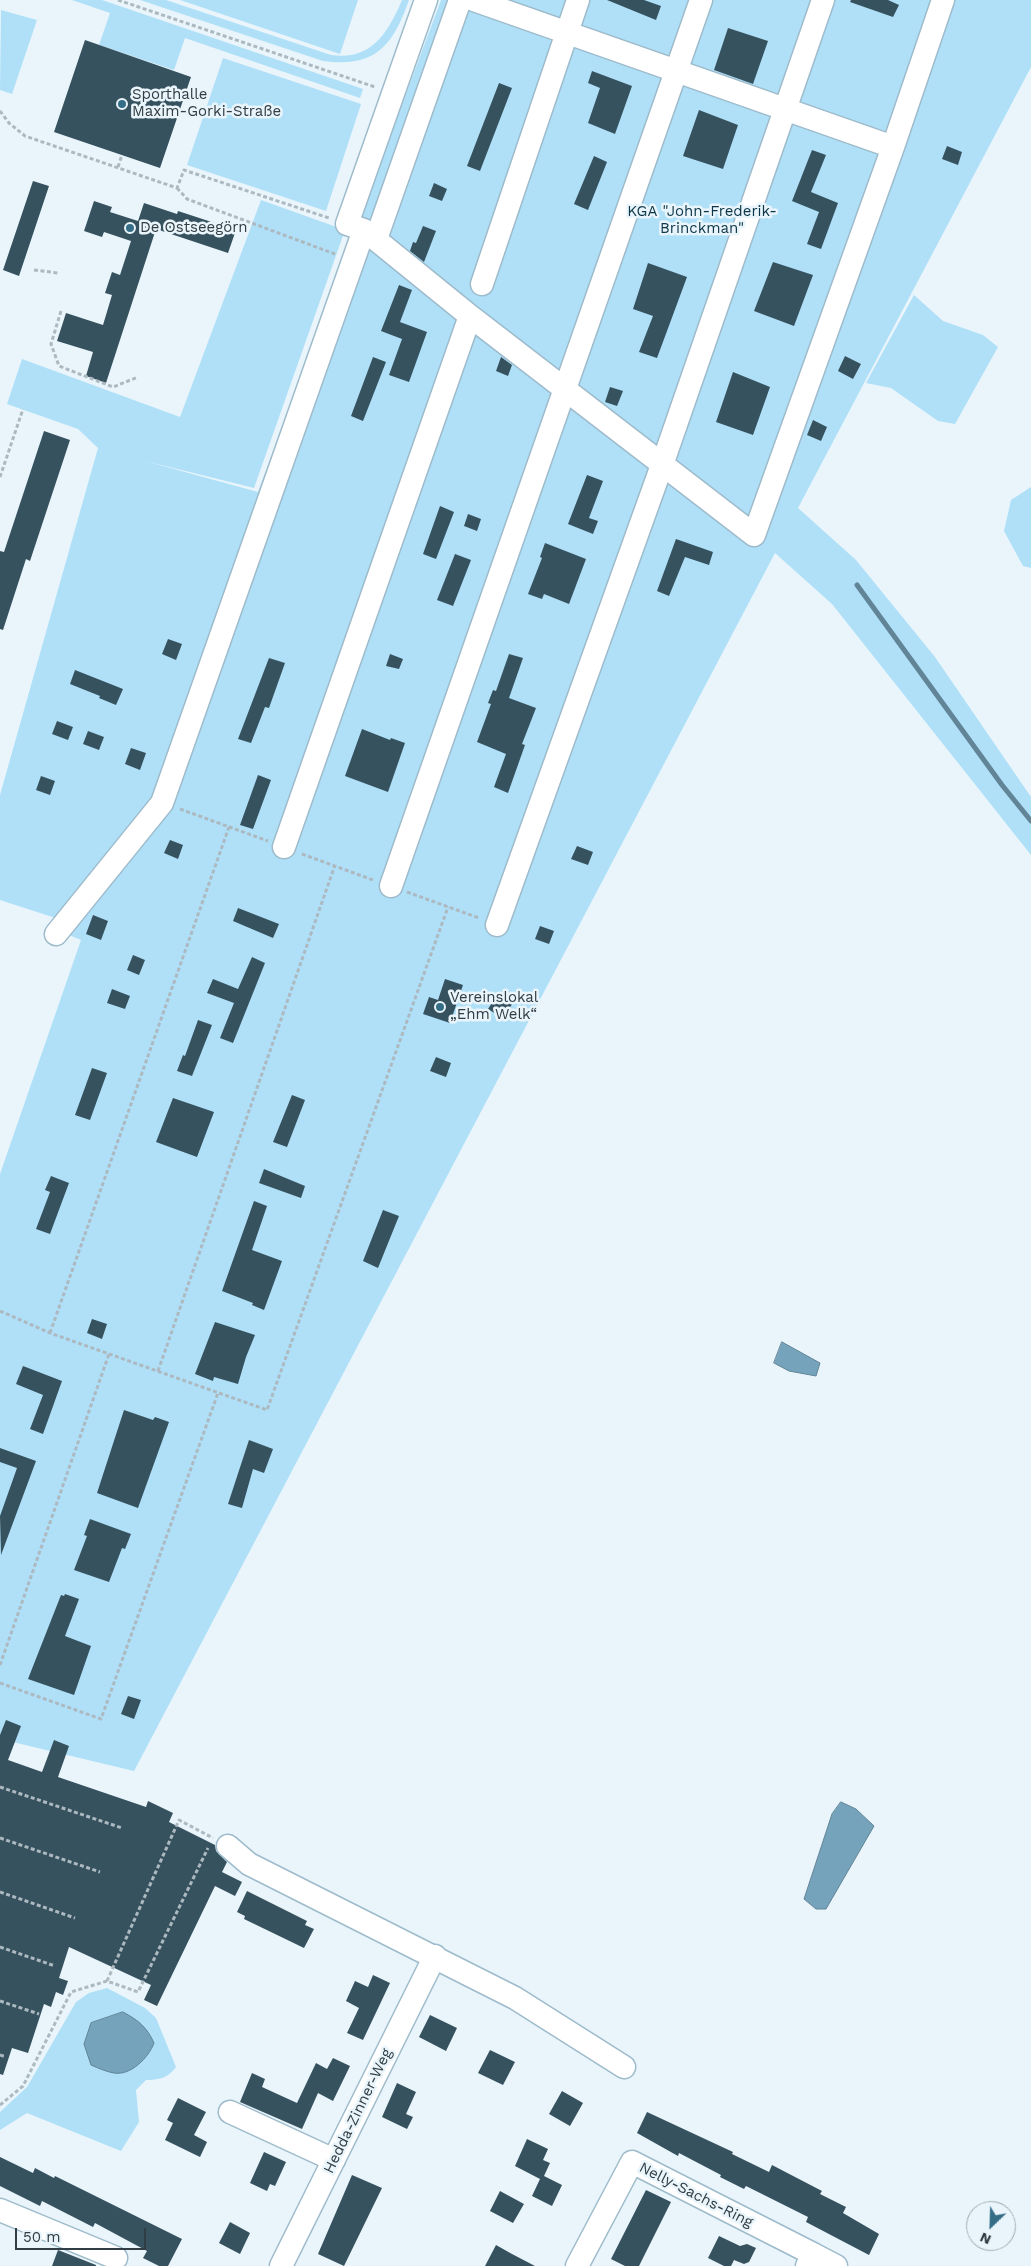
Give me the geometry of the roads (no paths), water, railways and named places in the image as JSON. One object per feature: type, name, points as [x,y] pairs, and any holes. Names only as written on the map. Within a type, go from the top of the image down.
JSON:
[{"type":"street","points":[[426,0],[347,224],[370,234],[470,316],[754,535],[893,147],[943,0]]},
{"type":"street","points":[[56,934],[162,803],[370,234],[460,0]]},
{"type":"street","points":[[474,0],[566,34],[786,108],[893,147]]},
{"type":"street","points":[[482,284],[578,0]]},
{"type":"street","points":[[391,886],[700,0]]},
{"type":"street","points":[[498,925],[662,465],[823,0]]},
{"type":"street","points":[[284,847],[470,316]]},
{"type":"street","points":[[228,1846],[249,1864],[435,1956],[515,1998],[624,2067]]},
{"type":"street","name":"Hedda-Zinner-Weg","points":[[281,2266],[435,1956]]},
{"type":"street","points":[[230,2112],[334,2160]]},
{"type":"street","name":"Nelly-Sachs-Ring","points":[[577,2266],[632,2162],[810,2260],[836,2266]]},
{"type":"street","points":[[0,2210],[116,2258]]},
{"type":"waterway","points":[[857,585],[1002,785],[1031,821]]},
{"type":"place","name":"Sporthalle Maxim-Gorki-Straße","points":[[122,104]]},
{"type":"place","name":"De Ostseegörn","points":[[130,228]]},
{"type":"place","name":"Vereinslokal „Ehm Welk“","points":[[440,1007]]},
{"type":"park label","name":"KGA \"John-Frederik- Brinckman\"","points":[[702,220]]}]
